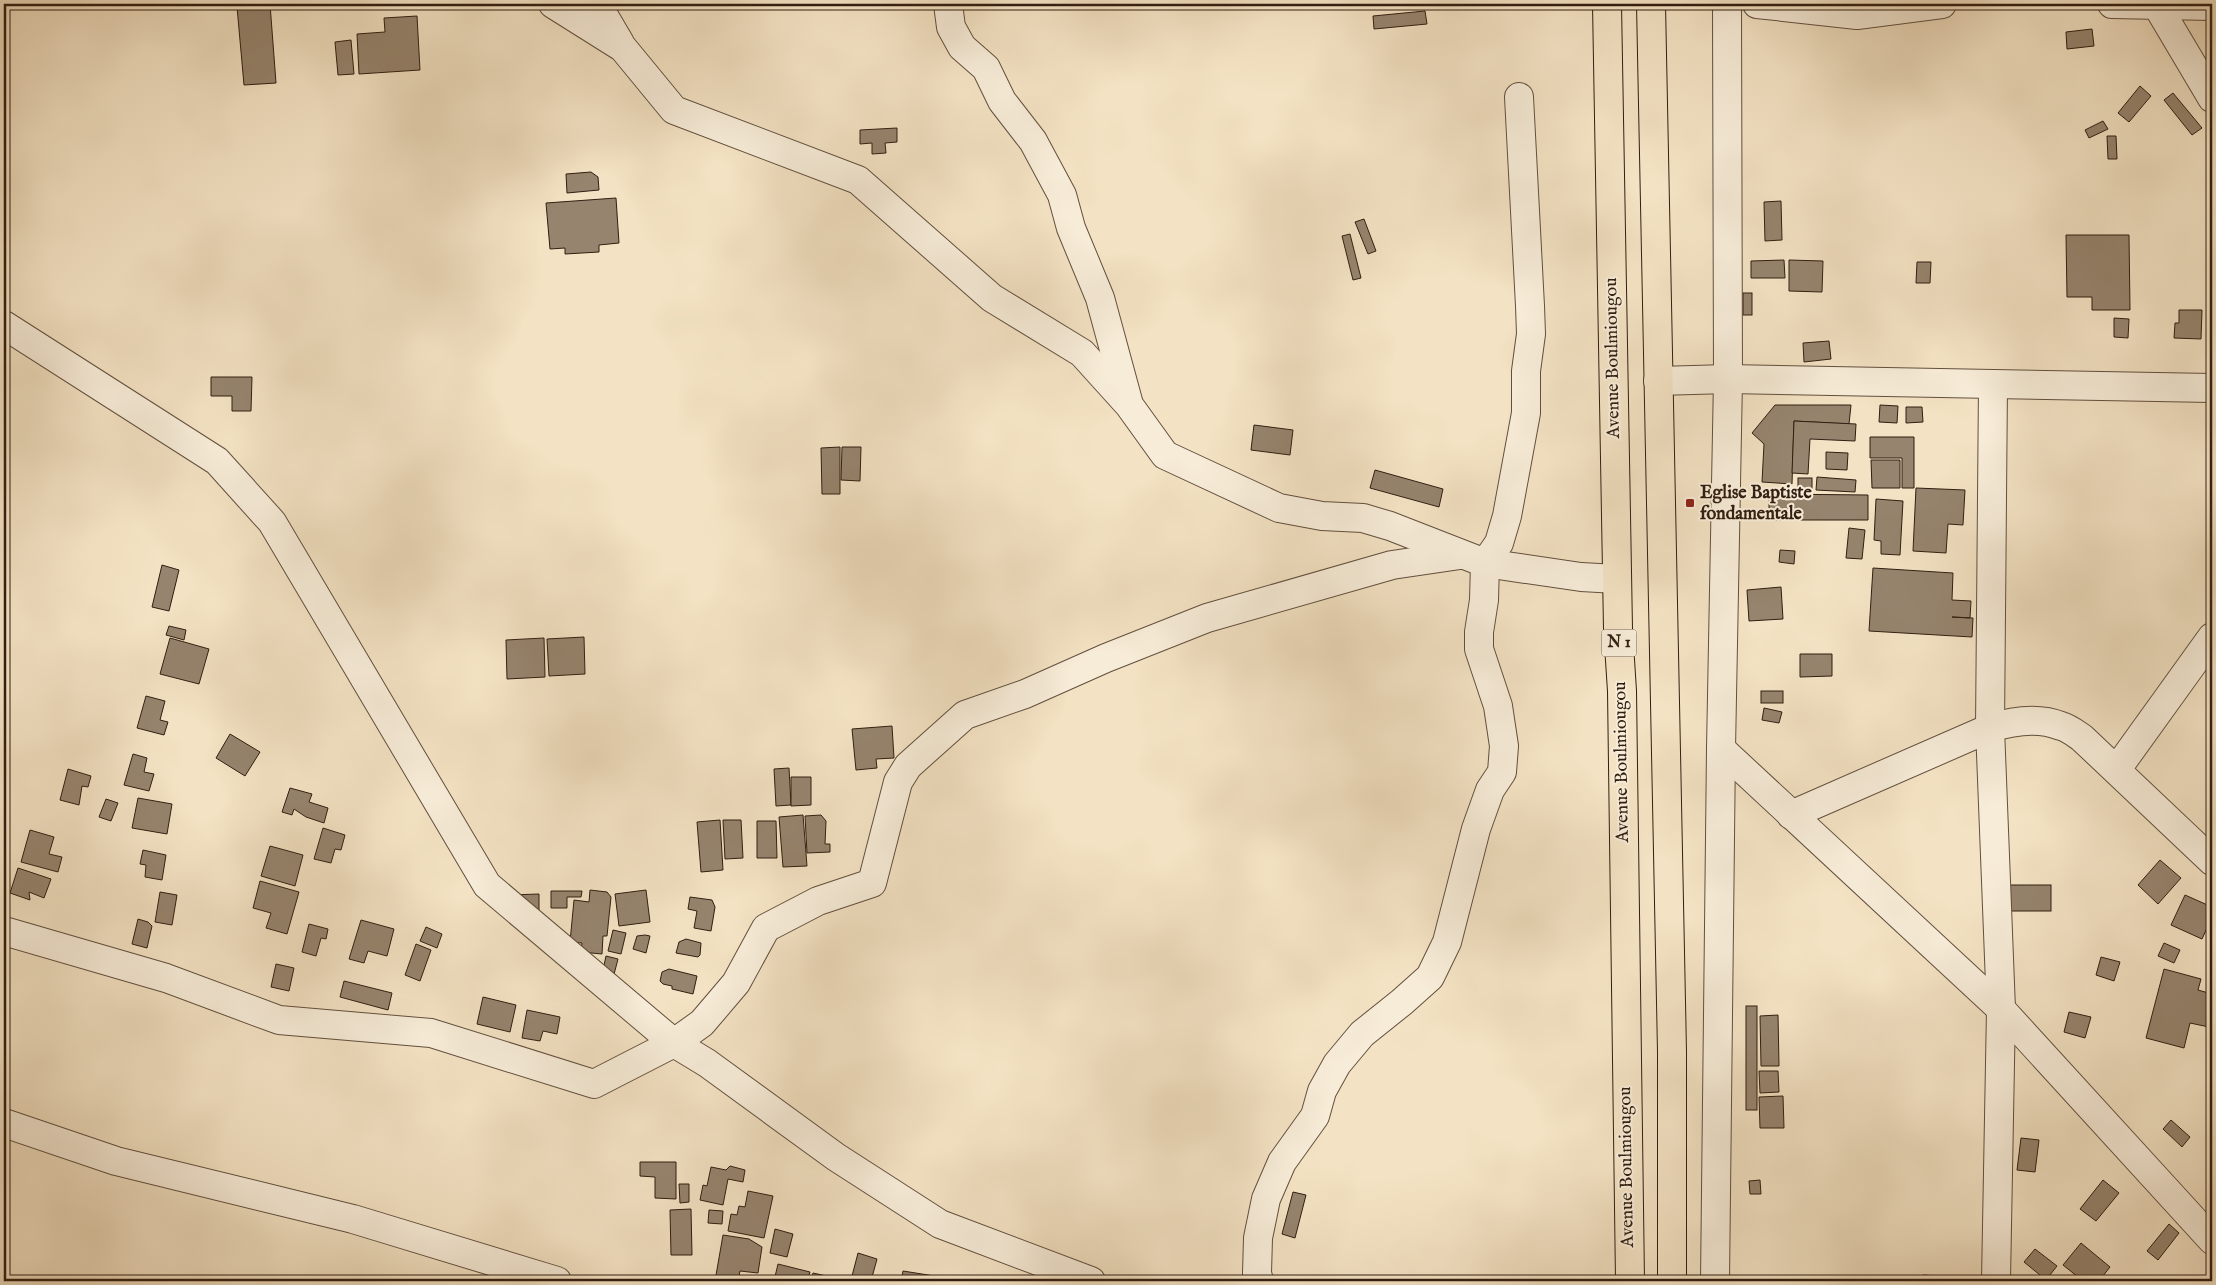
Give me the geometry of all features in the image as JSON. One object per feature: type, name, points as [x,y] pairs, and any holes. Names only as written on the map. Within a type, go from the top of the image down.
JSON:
[{"type":"highway","name":"Avenue Boulmiougou","points":[[1607,4],[1617,579],[1622,692],[1630,1281]]},
{"type":"highway","points":[[1650,4],[1672,1052],[1672,1281]]},
{"type":"street","points":[[553,4],[623,48]]},
{"type":"street","points":[[597,4],[623,48],[674,110],[858,180],[992,298],[1082,353],[1129,405],[1165,455],[1279,508],[1322,516],[1362,518],[1390,526],[1473,560]]},
{"type":"street","points":[[948,4],[951,27],[962,47],[986,68],[1002,101],[1033,141],[1062,195],[1071,228],[1100,298],[1129,405]]},
{"type":"street","points":[[1715,1281],[1721,750],[1728,379],[1727,4]]},
{"type":"street","points":[[1757,4],[1857,15],[1942,4]]},
{"type":"street","points":[[2112,4],[2158,7],[2212,6]]},
{"type":"street","points":[[2158,7],[2212,98]]},
{"type":"street","points":[[1473,560],[1499,543],[1507,516],[1526,413],[1526,371],[1531,334],[1519,97]]},
{"type":"street","points":[[4,325],[217,461],[272,522],[487,885],[674,1043],[707,1063],[836,1157],[940,1224],[1091,1281]]},
{"type":"street","points":[[1658,381],[1728,379],[2212,388]]},
{"type":"street","points":[[1993,384],[1990,728],[2001,1009],[1996,1281]]},
{"type":"street","points":[[1259,1281],[1257,1274],[1258,1238],[1266,1198],[1282,1162],[1315,1116],[1322,1091],[1337,1064],[1362,1034],[1430,977],[1447,942],[1476,829],[1490,790],[1502,772],[1504,746],[1498,706],[1479,649],[1473,560]]},
{"type":"street","points":[[4,931],[166,978],[279,1020],[431,1033],[594,1084],[674,1043],[702,1023],[736,983],[766,928],[818,901],[872,883],[893,799],[903,774],[908,766],[965,715],[1025,694],[1106,658],[1215,615],[1295,594],[1392,565],[1473,560],[1581,577],[1617,579]]},
{"type":"street","points":[[2117,769],[2212,637]]},
{"type":"street","points":[[1791,814],[1990,728],[2013,721],[2061,725],[2082,738],[2117,769],[2212,861]]},
{"type":"street","points":[[1721,750],[2001,1009],[2212,1240]]},
{"type":"street","points":[[4,1123],[116,1161],[353,1219],[557,1281]]},
{"type":"building","points":[[270,4],[276,83],[244,85],[237,7]]},
{"type":"building","points":[[1425,11],[1427,24],[1374,29],[1373,16]]},
{"type":"building","points":[[417,16],[420,70],[359,74],[357,34],[385,32],[384,18]]},
{"type":"building","points":[[2092,29],[2094,46],[2067,49],[2066,32]]},
{"type":"building","points":[[351,40],[354,74],[338,75],[335,42]]},
{"type":"building","points":[[2140,86],[2151,96],[2129,122],[2118,113]]},
{"type":"building","points":[[2173,93],[2202,128],[2192,135],[2164,100]]},
{"type":"building","points":[[2103,121],[2108,129],[2089,138],[2085,130]]},
{"type":"building","points":[[897,128],[897,142],[885,143],[886,153],[872,154],[872,143],[860,144],[860,130]]},
{"type":"building","points":[[2107,136],[2116,136],[2117,159],[2108,159]]},
{"type":"building","points":[[591,172],[598,177],[599,190],[567,193],[566,174]]},
{"type":"building","points":[[616,198],[619,243],[599,245],[599,252],[565,254],[565,248],[550,249],[546,203]]},
{"type":"building","points":[[1781,201],[1782,240],[1765,241],[1764,202]]},
{"type":"building","points":[[1364,219],[1376,251],[1368,254],[1355,222]]},
{"type":"building","points":[[1350,234],[1361,278],[1353,280],[1342,236]]},
{"type":"building","points":[[2066,235],[2129,235],[2130,310],[2092,310],[2092,297],[2067,297]]},
{"type":"building","points":[[2212,235],[2212,251],[2208,252],[2207,236]]},
{"type":"building","points":[[1784,260],[1785,278],[1751,278],[1751,261]]},
{"type":"building","points":[[1789,260],[1823,261],[1822,292],[1789,291]]},
{"type":"building","points":[[1917,262],[1931,262],[1930,283],[1916,283]]},
{"type":"building","points":[[1743,293],[1752,293],[1752,315],[1743,315]]},
{"type":"building","points":[[2179,310],[2202,310],[2201,339],[2174,338],[2175,323],[2179,323]]},
{"type":"building","points":[[2114,318],[2129,319],[2128,338],[2114,337]]},
{"type":"building","points":[[1829,341],[1831,359],[1804,362],[1803,343]]},
{"type":"building","points":[[211,377],[252,377],[251,411],[232,411],[232,396],[211,396]]},
{"type":"building","points":[[1775,405],[1851,405],[1849,424],[1794,421],[1792,484],[1762,482],[1764,444],[1752,433]]},
{"type":"building","points":[[1880,405],[1898,406],[1897,423],[1879,422]]},
{"type":"building","points":[[1906,407],[1922,407],[1923,422],[1906,423]]},
{"type":"building","points":[[1794,421],[1856,424],[1855,441],[1810,439],[1808,474],[1792,473]]},
{"type":"building","points":[[1254,425],[1293,430],[1290,455],[1251,450]]},
{"type":"building","points":[[1870,437],[1914,437],[1914,488],[1902,488],[1902,458],[1870,458]]},
{"type":"building","points":[[840,447],[840,494],[822,494],[821,448]]},
{"type":"building","points":[[842,447],[861,447],[860,481],[841,480]]},
{"type":"building","points":[[1826,452],[1848,453],[1847,470],[1826,469]]},
{"type":"building","points":[[1871,460],[1900,460],[1900,488],[1872,488]]},
{"type":"building","points":[[1375,470],[1443,489],[1439,507],[1370,488]]},
{"type":"building","points":[[1817,477],[1856,480],[1855,492],[1816,490]]},
{"type":"building","points":[[1798,478],[1812,478],[1812,491],[1798,491]]},
{"type":"building","points":[[1916,488],[1965,490],[1963,525],[1948,524],[1946,553],[1913,551]]},
{"type":"building","points":[[1769,494],[1868,495],[1868,520],[1769,520]]},
{"type":"building","points":[[1876,499],[1903,501],[1900,555],[1881,554],[1881,541],[1874,540]]},
{"type":"building","points":[[1849,528],[1865,530],[1862,559],[1846,558]]},
{"type":"building","points":[[1780,550],[1795,551],[1794,564],[1779,562]]},
{"type":"building","points":[[162,565],[179,570],[169,611],[152,607]]},
{"type":"building","points":[[1873,568],[1953,573],[1952,600],[1971,601],[1970,618],[1973,618],[1972,637],[1869,631]]},
{"type":"building","points":[[1781,587],[1783,619],[1749,621],[1747,590]]},
{"type":"building","points":[[169,626],[186,630],[184,640],[166,635]]},
{"type":"building","points":[[584,637],[585,674],[549,676],[547,639]]},
{"type":"building","points":[[170,638],[209,649],[199,684],[160,674]]},
{"type":"building","points":[[544,638],[545,677],[507,679],[506,640]]},
{"type":"building","points":[[1800,654],[1832,654],[1832,676],[1800,677]]},
{"type":"building","points":[[1761,691],[1783,691],[1783,703],[1761,703]]},
{"type":"building","points":[[146,696],[165,701],[160,720],[168,722],[164,735],[137,728]]},
{"type":"building","points":[[1764,708],[1782,712],[1779,723],[1762,720]]},
{"type":"building","points":[[892,726],[894,758],[876,759],[877,768],[856,770],[852,729]]},
{"type":"building","points":[[230,734],[260,752],[245,776],[216,758]]},
{"type":"building","points":[[133,754],[147,758],[144,772],[154,774],[149,791],[124,785]]},
{"type":"building","points":[[789,768],[791,805],[776,806],[774,769]]},
{"type":"building","points":[[68,769],[91,776],[88,787],[82,786],[79,805],[60,800]]},
{"type":"building","points":[[791,777],[811,777],[811,805],[791,806]]},
{"type":"building","points":[[290,788],[312,794],[309,802],[328,808],[324,823],[306,817],[294,809],[292,815],[282,812]]},
{"type":"building","points":[[138,798],[172,804],[167,834],[132,828]]},
{"type":"building","points":[[106,799],[118,803],[111,821],[99,817]]},
{"type":"building","points":[[803,815],[807,866],[783,867],[779,817]]},
{"type":"building","points":[[821,815],[826,821],[825,844],[830,844],[830,852],[807,853],[805,816]]},
{"type":"building","points":[[720,820],[723,870],[701,872],[697,822]]},
{"type":"building","points":[[723,820],[741,820],[743,858],[725,859]]},
{"type":"building","points":[[757,821],[776,821],[777,858],[757,858]]},
{"type":"building","points":[[323,828],[345,835],[341,850],[335,849],[331,863],[314,859]]},
{"type":"building","points":[[30,830],[54,837],[49,854],[62,857],[58,872],[21,862]]},
{"type":"building","points":[[270,846],[303,855],[295,886],[261,876]]},
{"type":"building","points":[[143,850],[166,855],[162,880],[145,877],[146,865],[140,864]]},
{"type":"building","points":[[2160,860],[2181,878],[2158,904],[2138,885]]},
{"type":"building","points":[[18,868],[51,879],[44,898],[29,892],[30,900],[10,893]]},
{"type":"building","points":[[260,881],[299,892],[287,934],[266,928],[271,913],[253,908]]},
{"type":"building","points":[[2005,885],[2051,885],[2051,911],[2005,911]]},
{"type":"building","points":[[590,890],[607,892],[611,897],[607,936],[603,936],[602,954],[581,952],[582,943],[570,942],[574,900],[589,902]]},
{"type":"building","points":[[646,890],[650,922],[619,926],[615,894]]},
{"type":"building","points":[[551,891],[582,891],[581,897],[567,897],[567,908],[551,908]]},
{"type":"building","points":[[160,892],[177,895],[172,925],[155,922]]},
{"type":"building","points":[[539,894],[539,913],[509,895]]},
{"type":"building","points":[[2185,895],[2212,907],[2212,917],[2202,939],[2171,925]]},
{"type":"building","points":[[690,897],[712,900],[715,907],[711,931],[694,928],[697,911],[688,909]]},
{"type":"building","points":[[138,919],[148,922],[152,926],[147,948],[132,944]]},
{"type":"building","points":[[361,920],[394,929],[387,956],[368,951],[364,963],[349,959]]},
{"type":"building","points":[[309,924],[328,929],[326,939],[321,938],[316,956],[302,952]]},
{"type":"building","points":[[426,927],[442,934],[437,948],[420,941]]},
{"type":"building","points":[[613,930],[626,933],[621,954],[608,951]]},
{"type":"building","points":[[637,936],[650,936],[646,953],[633,949]]},
{"type":"building","points":[[686,939],[701,943],[700,955],[698,957],[676,953],[679,942]]},
{"type":"building","points":[[2164,943],[2180,950],[2174,963],[2158,956]]},
{"type":"building","points":[[416,944],[431,950],[420,981],[405,975]]},
{"type":"building","points":[[606,956],[618,959],[612,982],[601,979]]},
{"type":"building","points":[[2101,957],[2120,962],[2114,981],[2096,975]]},
{"type":"building","points":[[276,964],[294,968],[289,991],[271,987]]},
{"type":"building","points":[[669,969],[697,976],[693,994],[672,989],[672,986],[663,984],[660,981],[662,972]]},
{"type":"building","points":[[2164,969],[2201,979],[2198,990],[2212,994],[2212,1015],[2209,1027],[2190,1023],[2184,1048],[2146,1038]]},
{"type":"building","points":[[344,981],[392,993],[388,1010],[340,997]]},
{"type":"building","points":[[483,997],[516,1005],[510,1032],[477,1024]]},
{"type":"building","points":[[1746,1006],[1757,1006],[1757,1110],[1746,1110]]},
{"type":"building","points":[[527,1010],[560,1017],[557,1034],[543,1031],[540,1041],[522,1038]]},
{"type":"building","points":[[2069,1012],[2091,1017],[2085,1038],[2064,1032]]},
{"type":"building","points":[[1778,1015],[1779,1066],[1761,1066],[1760,1016]]},
{"type":"building","points":[[1759,1071],[1778,1071],[1779,1092],[1760,1093]]},
{"type":"building","points":[[1783,1096],[1784,1128],[1760,1128],[1759,1097]]},
{"type":"building","points":[[2171,1120],[2190,1137],[2182,1147],[2163,1129]]},
{"type":"building","points":[[2021,1138],[2039,1140],[2035,1172],[2017,1170]]},
{"type":"building","points":[[640,1162],[676,1162],[676,1199],[655,1198],[655,1177],[640,1176]]},
{"type":"building","points":[[730,1166],[745,1170],[743,1182],[728,1179],[723,1205],[700,1200],[703,1185],[707,1186],[711,1167],[726,1170]]},
{"type":"building","points":[[1760,1180],[1761,1194],[1750,1194],[1749,1181]]},
{"type":"building","points":[[2103,1180],[2119,1193],[2096,1221],[2080,1209]]},
{"type":"building","points":[[679,1184],[689,1184],[689,1202],[680,1203]]},
{"type":"building","points":[[748,1191],[773,1196],[764,1238],[728,1231],[731,1214],[737,1215],[739,1206],[745,1207]]},
{"type":"building","points":[[1293,1192],[1306,1195],[1295,1238],[1282,1234]]},
{"type":"building","points":[[691,1209],[692,1255],[671,1255],[670,1210]]},
{"type":"building","points":[[709,1210],[723,1211],[722,1224],[708,1223]]},
{"type":"building","points":[[2169,1224],[2179,1233],[2158,1260],[2147,1251]]},
{"type":"building","points":[[775,1229],[793,1234],[787,1257],[770,1253]]},
{"type":"building","points":[[723,1235],[749,1239],[762,1247],[758,1273],[740,1271],[738,1281],[715,1281]]},
{"type":"building","points":[[2081,1243],[2110,1267],[2099,1281],[2083,1281],[2063,1265]]},
{"type":"building","points":[[2035,1249],[2057,1266],[2046,1280],[2024,1262]]},
{"type":"building","points":[[858,1253],[877,1259],[871,1281],[851,1280]]},
{"type":"building","points":[[778,1264],[810,1272],[807,1281],[774,1281]]},
{"type":"building","points":[[903,1271],[947,1278],[946,1281],[901,1281]]},
{"type":"building","points":[[813,1273],[849,1281],[811,1281]]},
{"type":"building","points":[[1923,1275],[1968,1278],[1968,1281],[1922,1281]]},
{"type":"place","name":"Eglise Baptiste fondamentale","points":[[1690,503]]}]
